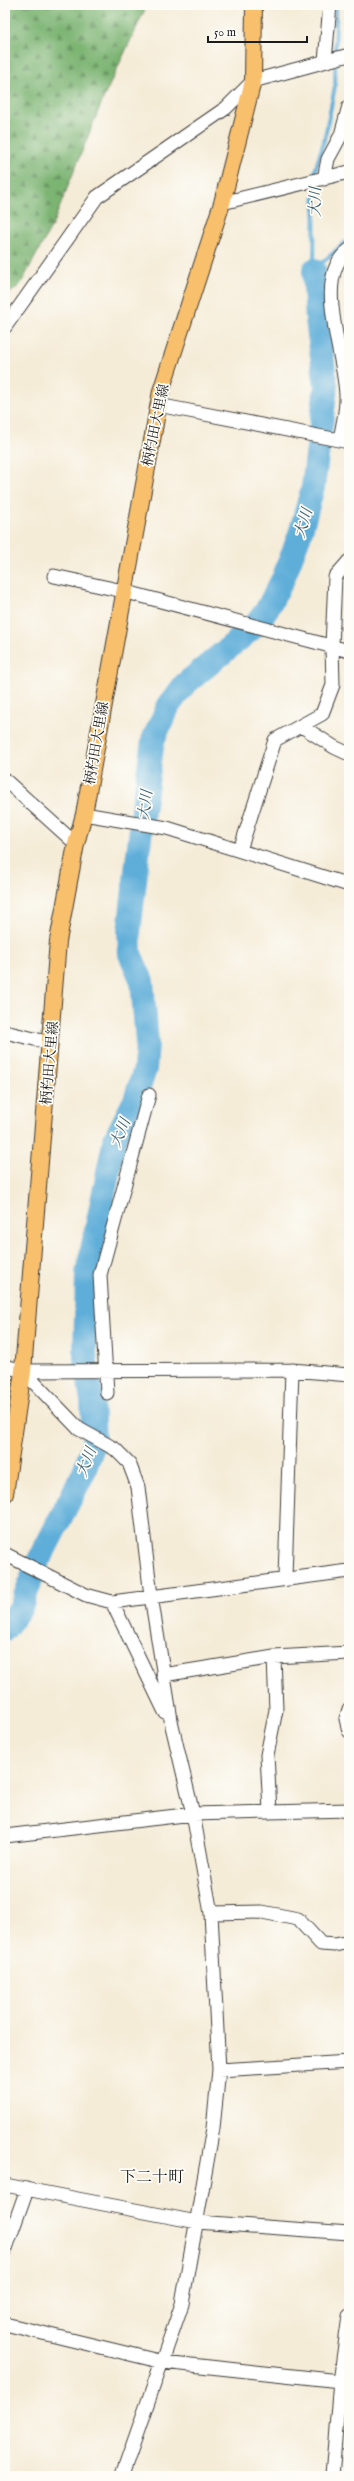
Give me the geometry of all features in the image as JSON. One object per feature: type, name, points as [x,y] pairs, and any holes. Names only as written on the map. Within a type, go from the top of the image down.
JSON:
[{"type":"main road","name":"柄杓田大里線","points":[[5,1494],[23,1371],[35,1200],[51,1043],[58,941],[76,844],[84,814],[123,591],[158,405],[222,203],[253,81],[254,5]]},
{"type":"street","points":[[328,61],[330,5]]},
{"type":"street","points":[[5,326],[97,197],[226,108],[253,81],[348,55]]},
{"type":"street","points":[[324,179],[328,159],[341,135],[349,106]]},
{"type":"street","points":[[222,203],[349,172]]},
{"type":"street","points":[[158,405],[345,441],[346,400],[333,310],[332,282],[335,268],[344,254],[349,250]]},
{"type":"street","points":[[240,850],[275,740],[303,727],[322,714],[325,707],[332,685],[335,577],[349,561]]},
{"type":"street","points":[[54,576],[123,591],[349,650]]},
{"type":"street","points":[[303,727],[334,747],[349,754]]},
{"type":"street","points":[[5,780],[76,844]]},
{"type":"street","points":[[84,814],[167,828],[349,885]]},
{"type":"street","points":[[5,1032],[51,1043]]},
{"type":"street","points":[[107,1393],[100,1275],[149,1096]]},
{"type":"street","points":[[5,1366],[23,1371],[106,1372],[292,1370],[349,1375]]},
{"type":"street","points":[[285,1577],[292,1370]]},
{"type":"street","points":[[23,1371],[79,1429],[115,1449],[129,1463],[138,1486],[151,1596],[163,1675],[172,1726],[193,1814],[211,1913],[219,2070],[213,2128],[182,2304],[122,2476]]},
{"type":"street","points":[[5,1554],[86,1595],[112,1602],[285,1577],[349,1570]]},
{"type":"street","points":[[112,1602],[172,1726]]},
{"type":"street","points":[[163,1675],[274,1657],[349,1653]]},
{"type":"street","points":[[270,1811],[267,1755],[276,1710],[274,1657]]},
{"type":"street","points":[[349,1709],[346,1719],[349,1731]]},
{"type":"street","points":[[5,1836],[193,1814],[349,1810]]},
{"type":"street","points":[[211,1913],[262,1912],[298,1919],[321,1944],[334,1945],[349,1942]]},
{"type":"street","points":[[219,2070],[349,2062]]},
{"type":"street","points":[[5,2185],[197,2222],[349,2233]]},
{"type":"street","points":[[5,2251],[27,2189]]},
{"type":"street","points":[[332,2476],[340,2381],[349,2316]]},
{"type":"street","points":[[5,2324],[163,2362],[340,2381]]},
{"type":"green space","points":[[5,5],[147,5],[103,99],[52,226],[20,285],[5,297]]},
{"type":"waterway","name":"大川","points":[[314,270],[315,171],[325,137],[335,86],[336,5]]},
{"type":"waterway","points":[[314,270],[349,239]]},
{"type":"waterway","name":"大川","points":[[5,1629],[21,1607],[37,1564],[83,1474],[94,1443],[92,1401],[85,1356],[87,1274],[115,1139],[135,1100],[145,1069],[147,1043],[142,981],[130,954],[129,932],[153,740],[169,705],[185,684],[254,627],[266,611],[283,579],[300,534],[313,487],[326,386],[317,320],[314,270]]},
{"type":"district","name":"下二十町","points":[[152,2176]]}]
